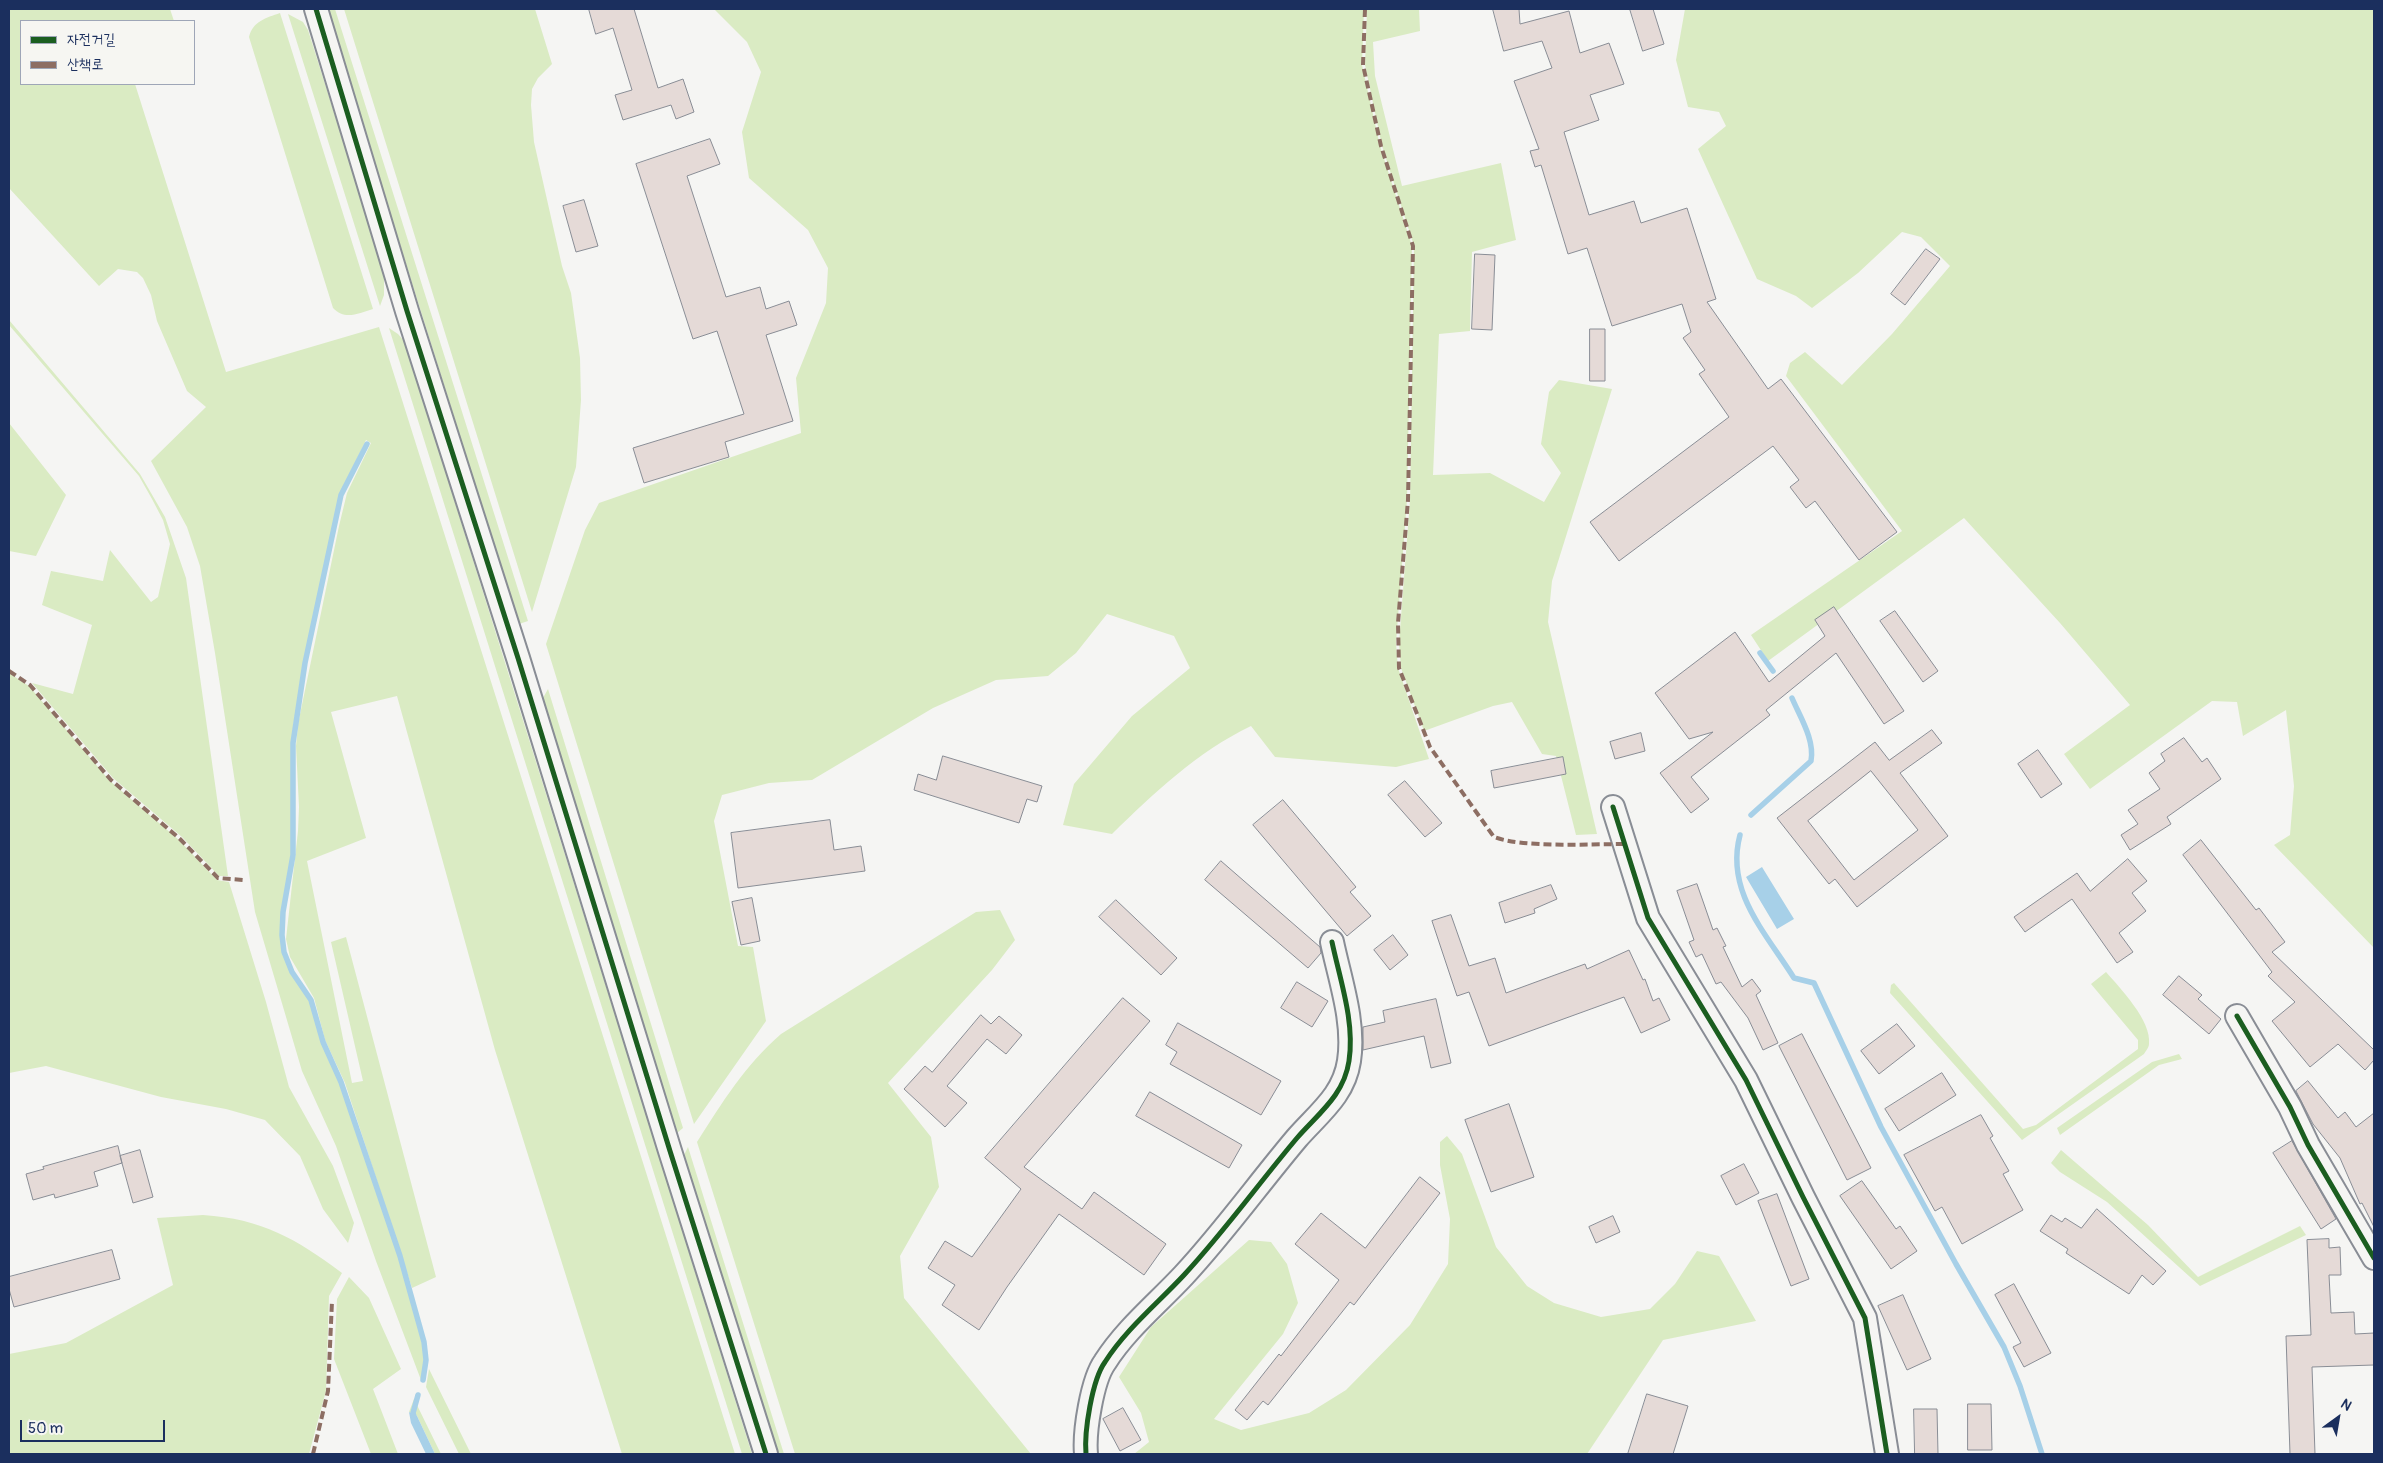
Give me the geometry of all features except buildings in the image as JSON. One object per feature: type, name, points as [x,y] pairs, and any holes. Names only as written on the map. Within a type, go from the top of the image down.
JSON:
[{"type":"street","points":[[316,9],[407,311],[518,658],[766,1454]]},
{"type":"street","points":[[1613,807],[1648,918],[1746,1080],[1865,1318],[1887,1454]]},
{"type":"street","points":[[1086,1454],[1088,1424],[1096,1385],[1104,1363],[1136,1324],[1185,1274],[1299,1136],[1323,1113],[1343,1083],[1349,1061],[1350,1030],[1332,942]]},
{"type":"street","points":[[2237,1016],[2290,1107],[2308,1145],[2374,1258]]},
{"type":"green space","points":[[9,9],[170,9],[174,20],[20,20],[20,85],[135,85],[226,372],[379,327],[735,1454],[622,1454],[495,1050],[397,696],[331,712],[366,838],[307,861],[352,1083],[363,1081],[331,942],[346,937],[436,1277],[412,1288],[345,1083],[325,1040],[314,998],[290,957],[286,939],[298,831],[299,807],[296,746],[298,724],[339,526],[347,493],[371,443],[366,440],[340,494],[304,663],[294,721],[291,743],[292,855],[282,912],[281,935],[283,952],[291,972],[310,1001],[321,1042],[340,1082],[399,1257],[422,1342],[424,1360],[421,1380],[376,1261],[336,1146],[302,1071],[255,912],[200,566],[187,527],[151,461],[206,407],[187,391],[157,321],[151,295],[143,278],[137,272],[118,269],[99,286],[9,188]]},
{"type":"green space","points":[[326,9],[335,9],[528,621],[519,624]]},
{"type":"green space","points":[[344,9],[535,9],[552,64],[538,78],[532,89],[531,105],[534,142],[562,266],[571,293],[580,358],[581,400],[576,467],[532,612]]},
{"type":"green space","points":[[714,9],[1364,9],[1362,65],[1380,146],[1412,246],[1407,500],[1396,643],[1398,668],[1429,759],[1396,767],[1275,757],[1251,726],[1212,748],[1177,774],[1112,834],[1063,825],[1074,784],[1132,716],[1190,668],[1174,636],[1107,614],[1076,653],[1048,676],[996,680],[933,708],[812,780],[769,783],[722,795],[714,821],[738,946],[753,947],[766,1021],[694,1124],[546,644],[585,530],[599,503],[801,433],[796,378],[826,303],[828,268],[808,230],[749,178],[742,132],[761,72],[747,42]]},
{"type":"green space","points":[[1367,9],[1419,9],[1420,31],[1373,42],[1375,76],[1402,186],[1501,163],[1516,240],[1472,252],[1470,331],[1439,334],[1433,475],[1490,473],[1544,502],[1561,473],[1541,444],[1549,392],[1559,380],[1612,389],[1552,581],[1548,622],[1597,834],[1576,835],[1556,756],[1542,754],[1512,702],[1493,706],[1424,731],[1401,668],[1399,643],[1410,500],[1414,246],[1382,146],[1365,65]]},
{"type":"green space","points":[[1685,9],[2374,9],[2374,948],[2274,845],[2290,835],[2294,786],[2286,710],[2243,736],[2237,702],[2212,701],[2090,789],[2064,754],[2130,705],[2060,623],[1964,518],[1768,661],[1751,635],[1902,531],[1786,376],[1790,363],[1805,352],[1842,385],[1892,334],[1950,266],[1921,237],[1902,232],[1858,273],[1812,308],[1796,296],[1757,279],[1698,149],[1726,126],[1719,112],[1688,107],[1676,60]]},
{"type":"green space","points":[[280,13],[373,309],[357,314],[342,314],[333,308],[249,37],[257,24]]},
{"type":"green space","points":[[288,14],[303,22],[308,30],[384,271],[384,295],[380,306]]},
{"type":"green space","points":[[9,320],[140,474],[165,517],[186,578],[228,876],[219,876],[182,837],[113,778],[32,683],[73,694],[92,625],[42,605],[51,571],[103,581],[110,550],[151,602],[158,597],[170,544],[163,520],[139,476],[9,325]]},
{"type":"green space","points":[[389,328],[405,342],[752,1454],[742,1454]]},
{"type":"green space","points":[[9,423],[66,495],[36,556],[9,551]]},
{"type":"green space","points":[[9,673],[29,686],[110,781],[179,840],[217,880],[229,882],[266,1002],[289,1087],[333,1166],[354,1223],[348,1243],[323,1209],[300,1156],[265,1120],[226,1109],[161,1097],[46,1066],[9,1073]]},
{"type":"green space","points":[[548,689],[683,1128],[677,1133],[543,698]]},
{"type":"green space","points":[[1000,910],[1015,940],[992,970],[888,1083],[931,1137],[939,1187],[900,1256],[904,1298],[1031,1454],[795,1454],[697,1142],[745,1072],[756,1058],[781,1034],[976,912]]},
{"type":"green space","points":[[2106,972],[2134,1005],[2146,1025],[2149,1035],[2148,1048],[2144,1054],[2022,1140],[1890,993],[1891,985],[1894,983],[2023,1129],[2036,1125],[2138,1049],[2138,1040],[2091,984]]},
{"type":"green space","points":[[2179,1054],[2182,1059],[2159,1065],[2060,1135],[2057,1128],[2152,1062]]},
{"type":"green space","points":[[1447,1136],[1462,1154],[1496,1247],[1527,1286],[1554,1303],[1601,1317],[1650,1309],[1675,1284],[1697,1251],[1719,1256],[1756,1321],[1663,1340],[1587,1454],[1134,1454],[1149,1442],[1141,1413],[1119,1377],[1151,1327],[1249,1240],[1271,1242],[1287,1264],[1298,1303],[1283,1334],[1214,1419],[1241,1430],[1309,1413],[1346,1390],[1410,1325],[1448,1264],[1450,1219],[1440,1165],[1440,1142]]},
{"type":"green space","points":[[688,1147],[784,1454],[778,1454],[684,1155]]},
{"type":"green space","points":[[2061,1150],[2148,1225],[2198,1277],[2300,1226],[2306,1235],[2200,1286],[2107,1202],[2060,1172],[2051,1163]]},
{"type":"green space","points":[[203,1215],[243,1221],[277,1232],[309,1250],[342,1273],[329,1296],[326,1391],[309,1454],[9,1454],[9,1354],[66,1343],[173,1285],[157,1218]]},
{"type":"green space","points":[[349,1277],[369,1298],[401,1369],[373,1389],[398,1454],[371,1454],[334,1359],[337,1299]]},
{"type":"green space","points":[[429,1369],[471,1454],[459,1454],[426,1387]]},
{"type":"green space","points":[[414,1399],[441,1454],[435,1454],[417,1416],[409,1412]]},
{"type":"water","points":[[1762,867],[1794,919],[1777,929],[1746,877]]},
{"type":"water","points":[[409,1412],[417,1416],[435,1454],[426,1454],[411,1423]]},
{"type":"waterway","points":[[367,444],[341,495],[305,663],[293,743],[293,855],[283,912],[282,935],[284,952],[292,972],[311,1000],[323,1042],[341,1082],[400,1256],[424,1342],[426,1360],[423,1380]]},
{"type":"waterway","points":[[1760,653],[1773,671]]},
{"type":"waterway","points":[[1751,815],[1811,761],[1812,753],[1809,737],[1792,698]]},
{"type":"waterway","points":[[1740,835],[1737,855],[1738,874],[1750,910],[1794,978],[1814,983],[1881,1127],[2004,1347],[2020,1386],[2042,1454]]},
{"type":"waterway","points":[[415,1420],[413,1413],[418,1395]]},
{"type":"marked path","points":[[1365,9],[1363,65],[1381,146],[1413,246],[1408,500],[1398,623],[1399,668],[1430,747],[1494,837],[1522,843],[1539,844],[1625,844]]},
{"type":"marked path","points":[[9,671],[30,685],[111,780],[180,839],[218,878],[243,880]]},
{"type":"marked path","points":[[313,1454],[328,1391],[332,1301]]},
{"type":"cycle path","points":[[316,9],[407,311],[518,658],[670,1151],[766,1454]]},
{"type":"cycle path","points":[[1613,807],[1648,918],[1746,1080],[1865,1318],[1887,1454]]},
{"type":"cycle path","points":[[1086,1454],[1086,1433],[1096,1381],[1100,1370],[1113,1350],[1213,1242],[1297,1138],[1329,1103],[1342,1084],[1349,1061],[1350,1031],[1346,1001],[1332,942]]},
{"type":"cycle path","points":[[2237,1016],[2290,1107],[2308,1145],[2374,1258]]}]
